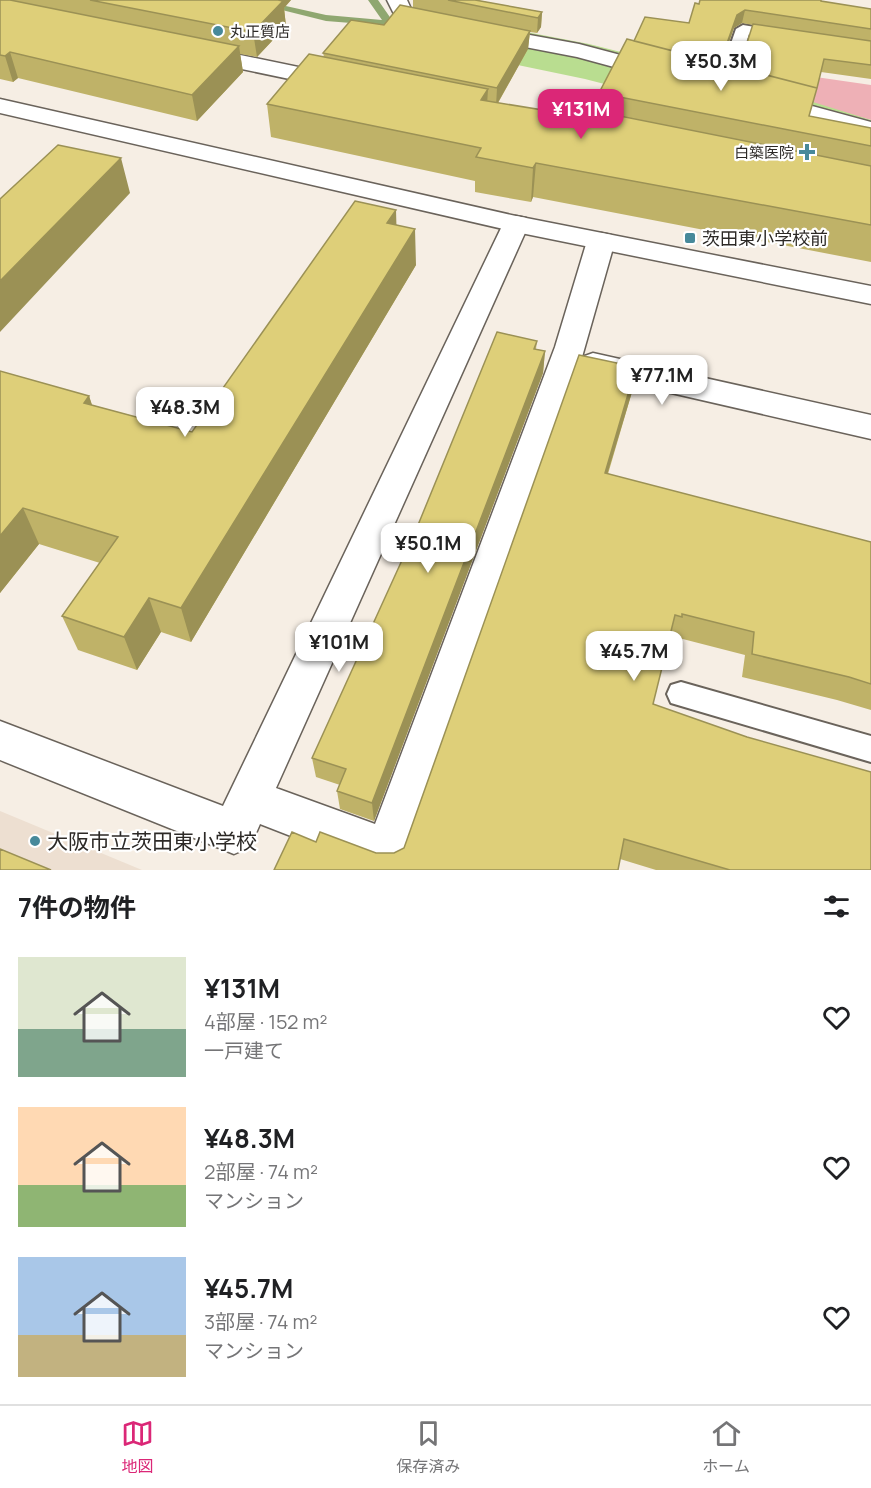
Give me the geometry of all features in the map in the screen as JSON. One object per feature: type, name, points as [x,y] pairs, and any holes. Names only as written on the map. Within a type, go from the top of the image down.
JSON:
[{"type":"street","points":[[397,0],[404,16],[579,51],[678,78]]},
{"type":"street","points":[[174,49],[360,87]]},
{"type":"street","points":[[700,83],[871,129]]},
{"type":"street","points":[[0,106],[516,224],[871,296]]},
{"type":"street","points":[[0,740],[234,832],[476,337],[516,224]]},
{"type":"street","points":[[249,799],[387,851],[554,356],[601,241]]},
{"type":"street","points":[[554,356],[871,427]]},
{"type":"lane","points":[[723,89],[743,29],[790,36]]},
{"type":"lane","points":[[681,694],[871,749]]},
{"type":"shaded area","points":[[747,67],[871,85],[871,120],[744,88]]},
{"type":"shaded area","name":"大阪市立茨田東小学校","points":[[0,811],[142,870],[0,870]]},
{"type":"building","points":[[0,0],[10,0],[239,46],[192,95],[10,52],[5,56],[0,55]]},
{"type":"building","points":[[90,0],[278,0],[283,1],[253,32]]},
{"type":"building","points":[[448,0],[475,0],[542,12],[538,18]]},
{"type":"building","points":[[700,0],[821,0],[871,9],[871,29],[745,10],[737,15],[720,63],[634,41],[645,17],[689,23],[695,3],[699,4]]},
{"type":"building","points":[[400,5],[530,31],[497,88],[323,53],[351,20],[384,25]]},
{"type":"building","points":[[753,24],[871,41],[871,65],[824,59],[817,88],[739,68]]},
{"type":"building","points":[[627,39],[817,88],[809,116],[871,128],[871,146],[599,93]]},
{"type":"building","points":[[309,54],[488,89],[481,100],[586,117],[590,110],[871,166],[871,225],[536,163],[533,168],[476,157],[481,148],[267,104]]},
{"type":"building","points":[[58,145],[121,158],[0,281],[0,199]]},
{"type":"building","points":[[355,201],[396,210],[387,223],[415,229],[181,608],[149,598],[124,637],[62,616],[118,537],[23,508],[0,536],[0,371],[89,396],[84,403],[192,432]]},
{"type":"building","points":[[497,332],[537,341],[534,349],[545,351],[372,803],[337,791],[346,769],[312,758],[418,525]]},
{"type":"building","points":[[579,355],[636,367],[605,473],[871,542],[871,684],[752,654],[754,632],[682,614],[682,617],[675,615],[653,704],[747,737],[871,772],[871,870],[730,870],[624,839],[618,870],[274,870],[292,832],[316,842],[320,832],[376,853],[394,853],[404,848]]},
{"type":"building","points":[[0,849],[51,870],[0,870]]},
{"type":"waterway","points":[[247,0],[326,18],[389,23],[373,0]]},
{"type":"waterway","points":[[411,27],[589,62],[762,106],[871,141]]},
{"type":"place","name":"丸正質店","points":[[218,31]]},
{"type":"place","name":"白築医院","points":[[807,152]]},
{"type":"place","name":"茨田東小学校前","points":[[690,238]]},
{"type":"place","name":"大阪市立茨田東小学校","points":[[35,841]]}]
